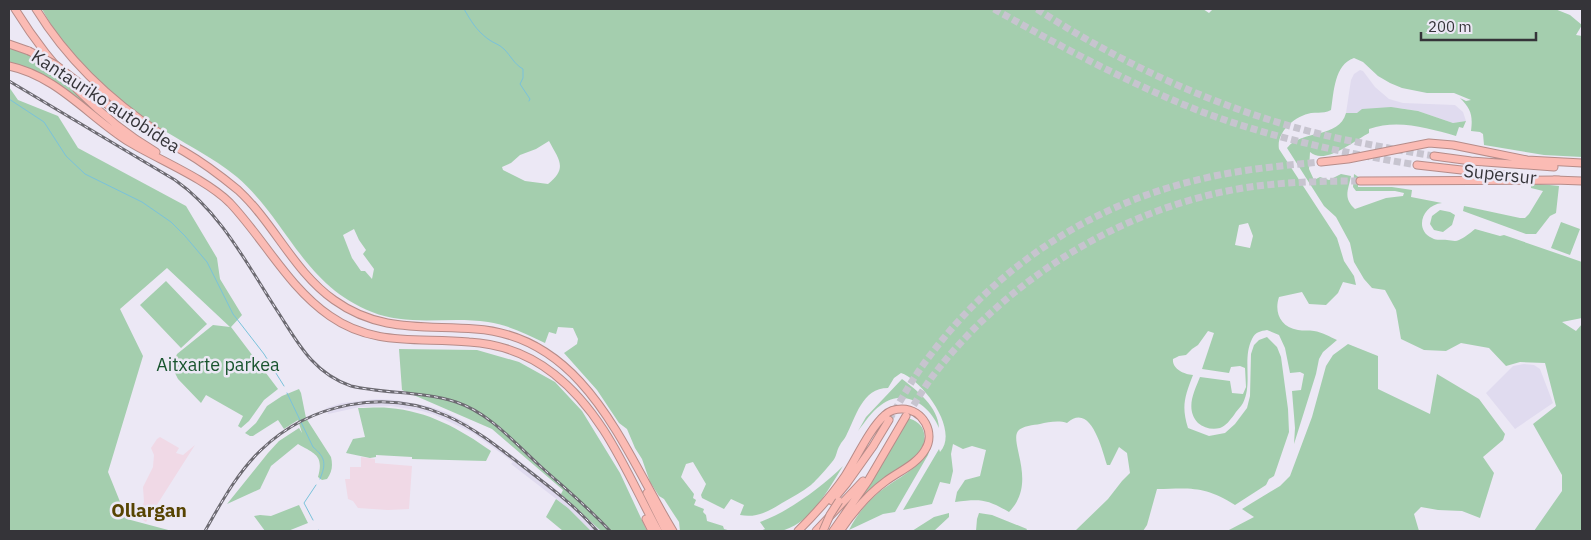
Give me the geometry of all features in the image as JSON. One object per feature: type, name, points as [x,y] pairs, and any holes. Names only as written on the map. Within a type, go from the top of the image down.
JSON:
[{"type":"highway","points":[[15,9],[50,60],[108,120],[155,152],[197,175],[224,198]]},
{"type":"highway","points":[[36,9],[72,59],[95,82],[125,109],[185,152]]},
{"type":"highway","name":"Kantauriko autobidea","points":[[9,44],[29,51],[56,65],[122,116],[185,152],[222,177],[255,208],[315,283],[334,300],[360,315],[387,324],[408,327],[494,331],[521,338],[540,348],[561,363],[588,391],[613,424],[640,474]]},
{"type":"highway","name":"Kantauriko autobidea","points":[[9,66],[43,79],[74,100],[128,142],[193,178],[224,198],[249,225],[298,288],[332,318],[356,329],[382,337],[414,341],[463,341],[490,344],[506,348],[541,364],[567,385],[595,417],[614,446],[630,476]]},
{"type":"highway","points":[[1321,162],[1348,159],[1407,146],[1437,143],[1527,160],[1582,165]]},
{"type":"highway","name":"Supersur","points":[[1434,156],[1511,164],[1582,165]]},
{"type":"highway","name":"Supersur","points":[[1417,165],[1582,181]]},
{"type":"highway","points":[[1360,181],[1559,180]]},
{"type":"highway","points":[[798,531],[832,494],[883,416],[899,409],[913,411],[920,416],[928,430],[928,444],[925,451],[874,490],[852,514],[840,531]]},
{"type":"highway","points":[[833,531],[868,481],[906,416]]},
{"type":"highway","points":[[816,531],[843,501],[889,420]]},
{"type":"highway","points":[[798,531],[819,514],[834,498],[874,445]]},
{"type":"highway","points":[[823,531],[830,515],[866,478],[883,454]]},
{"type":"highway","points":[[640,474],[651,502],[666,531]]},
{"type":"highway","points":[[640,474],[673,531]]},
{"type":"highway","points":[[630,476],[652,531]]},
{"type":"highway","points":[[630,476],[658,531]]},
{"type":"highway","points":[[810,531],[843,501]]},
{"type":"shaded area","points":[[1360,70],[1389,99],[1403,103],[1455,105],[1463,112],[1466,121],[1453,123],[1418,111],[1399,108],[1346,113],[1351,80],[1354,74]]},
{"type":"shaded area","points":[[1534,365],[1540,369],[1553,403],[1515,429],[1486,393],[1513,366]]},
{"type":"shaded area","points":[[376,399],[395,400],[428,406],[446,412],[469,424],[469,426],[516,458],[561,494],[601,531],[591,531],[568,508],[511,464],[513,462],[473,433],[435,415],[391,406],[360,407],[328,414],[326,408],[342,403]]},
{"type":"shaded area","points":[[160,437],[179,448],[176,453],[183,455],[195,445],[146,522],[140,518],[143,512],[140,511],[144,502],[143,487],[153,467],[154,455],[151,448]]},
{"type":"shaded area","points":[[361,457],[375,459],[375,463],[412,466],[409,509],[358,508],[353,501],[348,499],[345,479],[350,479],[350,467],[361,467]]},
{"type":"green space","points":[[42,9],[1203,9],[1209,13],[1213,9],[1555,9],[1570,15],[1582,25],[1576,35],[1582,36],[1582,157],[1544,155],[1484,145],[1483,134],[1471,131],[1472,121],[1470,113],[1460,98],[1466,101],[1471,100],[1454,93],[1427,93],[1402,88],[1378,76],[1363,62],[1354,58],[1342,67],[1334,87],[1331,110],[1299,117],[1284,131],[1279,143],[1279,149],[1337,238],[1344,261],[1354,276],[1356,285],[1343,282],[1338,293],[1326,305],[1309,304],[1302,292],[1279,297],[1278,313],[1287,326],[1298,330],[1323,333],[1337,340],[1323,352],[1319,359],[1294,444],[1295,428],[1292,391],[1301,390],[1304,374],[1300,372],[1290,373],[1285,348],[1279,335],[1267,330],[1258,332],[1253,337],[1248,355],[1246,395],[1231,419],[1220,428],[1205,427],[1194,418],[1191,406],[1200,377],[1230,381],[1232,393],[1243,394],[1246,387],[1245,368],[1240,366],[1231,367],[1229,373],[1202,369],[1214,333],[1208,331],[1198,345],[1186,355],[1173,359],[1174,366],[1182,372],[1193,375],[1184,407],[1188,428],[1209,436],[1225,433],[1235,424],[1247,408],[1250,396],[1251,354],[1254,345],[1259,340],[1267,337],[1277,347],[1281,357],[1289,432],[1274,476],[1269,479],[1266,485],[1235,505],[1215,494],[1198,489],[1157,489],[1147,525],[1143,531],[1075,531],[1108,499],[1130,473],[1127,453],[1119,447],[1110,465],[1107,465],[1094,430],[1083,418],[1075,418],[1067,423],[1057,421],[1025,427],[1018,431],[1016,437],[1021,465],[1021,489],[1017,501],[1009,512],[983,501],[955,502],[957,492],[965,480],[980,476],[986,450],[972,446],[963,449],[953,444],[951,454],[953,471],[950,484],[940,482],[932,504],[903,510],[939,449],[940,452],[945,443],[945,431],[942,419],[928,395],[919,385],[901,373],[894,378],[888,388],[879,389],[866,398],[841,443],[834,460],[815,481],[801,492],[767,512],[751,516],[740,515],[744,505],[731,499],[724,509],[702,498],[701,495],[706,484],[693,462],[686,464],[681,477],[694,494],[693,498],[696,500],[694,505],[704,509],[703,512],[706,515],[707,521],[723,526],[724,529],[731,531],[680,531],[679,522],[650,482],[642,459],[627,429],[619,423],[597,390],[564,353],[577,344],[578,339],[573,328],[558,327],[556,334],[549,332],[545,343],[517,330],[495,323],[473,320],[400,319],[372,312],[348,300],[329,286],[312,269],[255,194],[237,177],[218,163],[154,124],[106,88],[76,58]],"holes":[[[549,141],[558,159],[560,168],[548,184],[525,181],[503,170],[502,167],[511,163],[520,155],[536,149]],[[1248,223],[1253,236],[1250,248],[1235,245],[1239,225]],[[354,229],[366,250],[363,254],[374,269],[372,279],[365,271],[361,271],[352,258],[343,235]]]},
{"type":"green space","points":[[9,48],[28,54],[55,69],[98,116],[53,82],[9,65]]},
{"type":"green space","name":"Aitxarte parkea","points":[[9,87],[18,100],[58,116],[78,148],[186,206],[217,258],[220,279],[242,315],[231,327],[278,389],[264,400],[249,421],[241,428],[238,426],[243,416],[206,395],[201,403],[178,379],[173,365],[177,354],[213,325],[230,327],[167,268],[120,309],[143,356],[108,472],[127,519],[172,531],[9,531]]},
{"type":"green space","points":[[1391,107],[1418,111],[1453,123],[1466,121],[1463,128],[1459,127],[1456,136],[1402,125],[1380,126],[1369,129],[1369,133],[1332,154],[1324,156],[1310,152],[1309,169],[1314,180],[1320,177],[1329,180],[1341,174],[1351,176],[1348,198],[1355,209],[1386,198],[1403,196],[1404,193],[1395,191],[1356,191],[1353,187],[1354,174],[1360,178],[1358,179],[1358,187],[1392,187],[1412,190],[1411,197],[1442,203],[1429,208],[1423,218],[1423,229],[1426,234],[1434,239],[1458,241],[1475,229],[1500,236],[1504,235],[1582,262],[1582,318],[1562,322],[1576,331],[1582,324],[1582,531],[1534,531],[1562,491],[1562,475],[1533,424],[1556,406],[1545,363],[1520,362],[1506,366],[1489,348],[1461,343],[1446,351],[1424,350],[1401,339],[1396,310],[1385,290],[1372,288],[1364,279],[1354,262],[1350,243],[1336,217],[1324,206],[1287,148],[1302,138],[1336,127],[1346,113],[1357,113],[1362,109]]},
{"type":"green space","points":[[1531,183],[1559,186],[1556,213],[1550,216],[1536,234],[1526,234],[1463,211],[1464,206],[1525,218],[1543,191],[1531,188]]},
{"type":"green space","points":[[1440,210],[1455,215],[1452,225],[1443,232],[1434,230],[1430,224],[1432,216]]},
{"type":"green space","points":[[1561,222],[1580,229],[1570,255],[1551,248]]},
{"type":"green space","points":[[166,281],[207,324],[181,348],[140,305]]},
{"type":"green space","points":[[1348,344],[1378,356],[1378,389],[1430,414],[1437,374],[1479,399],[1505,434],[1503,440],[1483,457],[1494,473],[1480,518],[1462,511],[1421,507],[1414,514],[1419,531],[1227,531],[1254,517],[1242,509],[1280,486],[1290,476],[1312,417],[1326,366],[1333,355]]},
{"type":"green space","points":[[399,349],[477,350],[519,362],[555,382],[582,411],[620,473],[647,531],[601,531],[561,494],[563,490],[492,429],[402,390]]},
{"type":"green space","points":[[902,379],[931,406],[938,420],[939,428],[923,406],[907,398],[898,398],[890,400],[877,408],[858,431],[866,417]]},
{"type":"green space","points":[[299,389],[306,418],[331,457],[332,469],[329,476],[327,479],[322,480],[318,477],[320,464],[317,456],[298,444],[271,466],[260,489],[227,504],[279,441],[299,428],[302,433],[298,420],[284,429],[278,420],[253,436],[245,433],[256,423],[267,406],[282,396]]},
{"type":"green space","points":[[358,408],[403,410],[430,417],[467,435],[491,451],[486,461],[412,459],[412,457],[376,455],[376,457],[370,458],[346,453],[353,439],[365,437]]},
{"type":"green space","points":[[908,418],[918,423],[923,430],[924,441],[922,448],[912,459],[859,499]]},
{"type":"green space","points":[[930,448],[928,455],[895,512],[883,514],[849,530],[869,501],[914,468]]},
{"type":"green space","points":[[843,466],[817,505],[800,522],[780,531],[760,531],[765,529],[760,522],[782,512],[804,498]]},
{"type":"green space","points":[[556,499],[591,531],[563,531],[546,517]]},
{"type":"green space","points":[[299,505],[308,523],[288,531],[265,531],[254,516],[271,516]]},
{"type":"green space","points":[[949,513],[949,517],[934,531],[912,531],[934,517]]},
{"type":"green space","points":[[979,513],[992,515],[1027,529],[1026,531],[976,531]]},
{"type":"waterway","points":[[464,9],[480,32],[502,47],[517,65],[523,69],[523,78],[520,84],[530,99],[529,101]]},
{"type":"waterway","points":[[9,99],[44,122],[66,156],[85,174],[142,202],[171,222],[185,236],[207,262],[233,314],[264,354],[284,386]]},
{"type":"waterway","points":[[287,393],[313,447],[323,458],[324,465],[320,479]]},
{"type":"waterway","points":[[313,520],[304,503],[316,485]]},
{"type":"tunnel","points":[[994,9],[1119,75],[1171,99],[1224,120],[1306,143],[1417,165]]},
{"type":"tunnel","points":[[1037,9],[1072,31],[1145,70],[1183,88],[1222,103],[1301,129],[1341,139],[1434,156]]},
{"type":"tunnel","points":[[889,420],[923,365],[949,332],[978,301],[1008,273],[1077,227],[1114,208],[1153,193],[1193,181],[1241,171],[1321,162]]},
{"type":"tunnel","points":[[908,414],[935,373],[965,338],[998,306],[1072,252],[1113,230],[1155,212],[1198,198],[1243,188],[1301,182],[1360,181]]},
{"type":"railway","points":[[9,81],[175,180],[191,193],[233,241],[300,346],[316,365],[326,373],[351,386],[443,398],[479,413],[510,437],[610,531]]},
{"type":"railway","points":[[205,531],[244,468],[261,450],[281,434],[302,421],[325,411],[349,405],[374,402],[399,403],[423,407],[467,426],[494,444],[570,504],[597,531]]},
{"type":"district","name":"Ollargan","points":[[149,510]]}]
